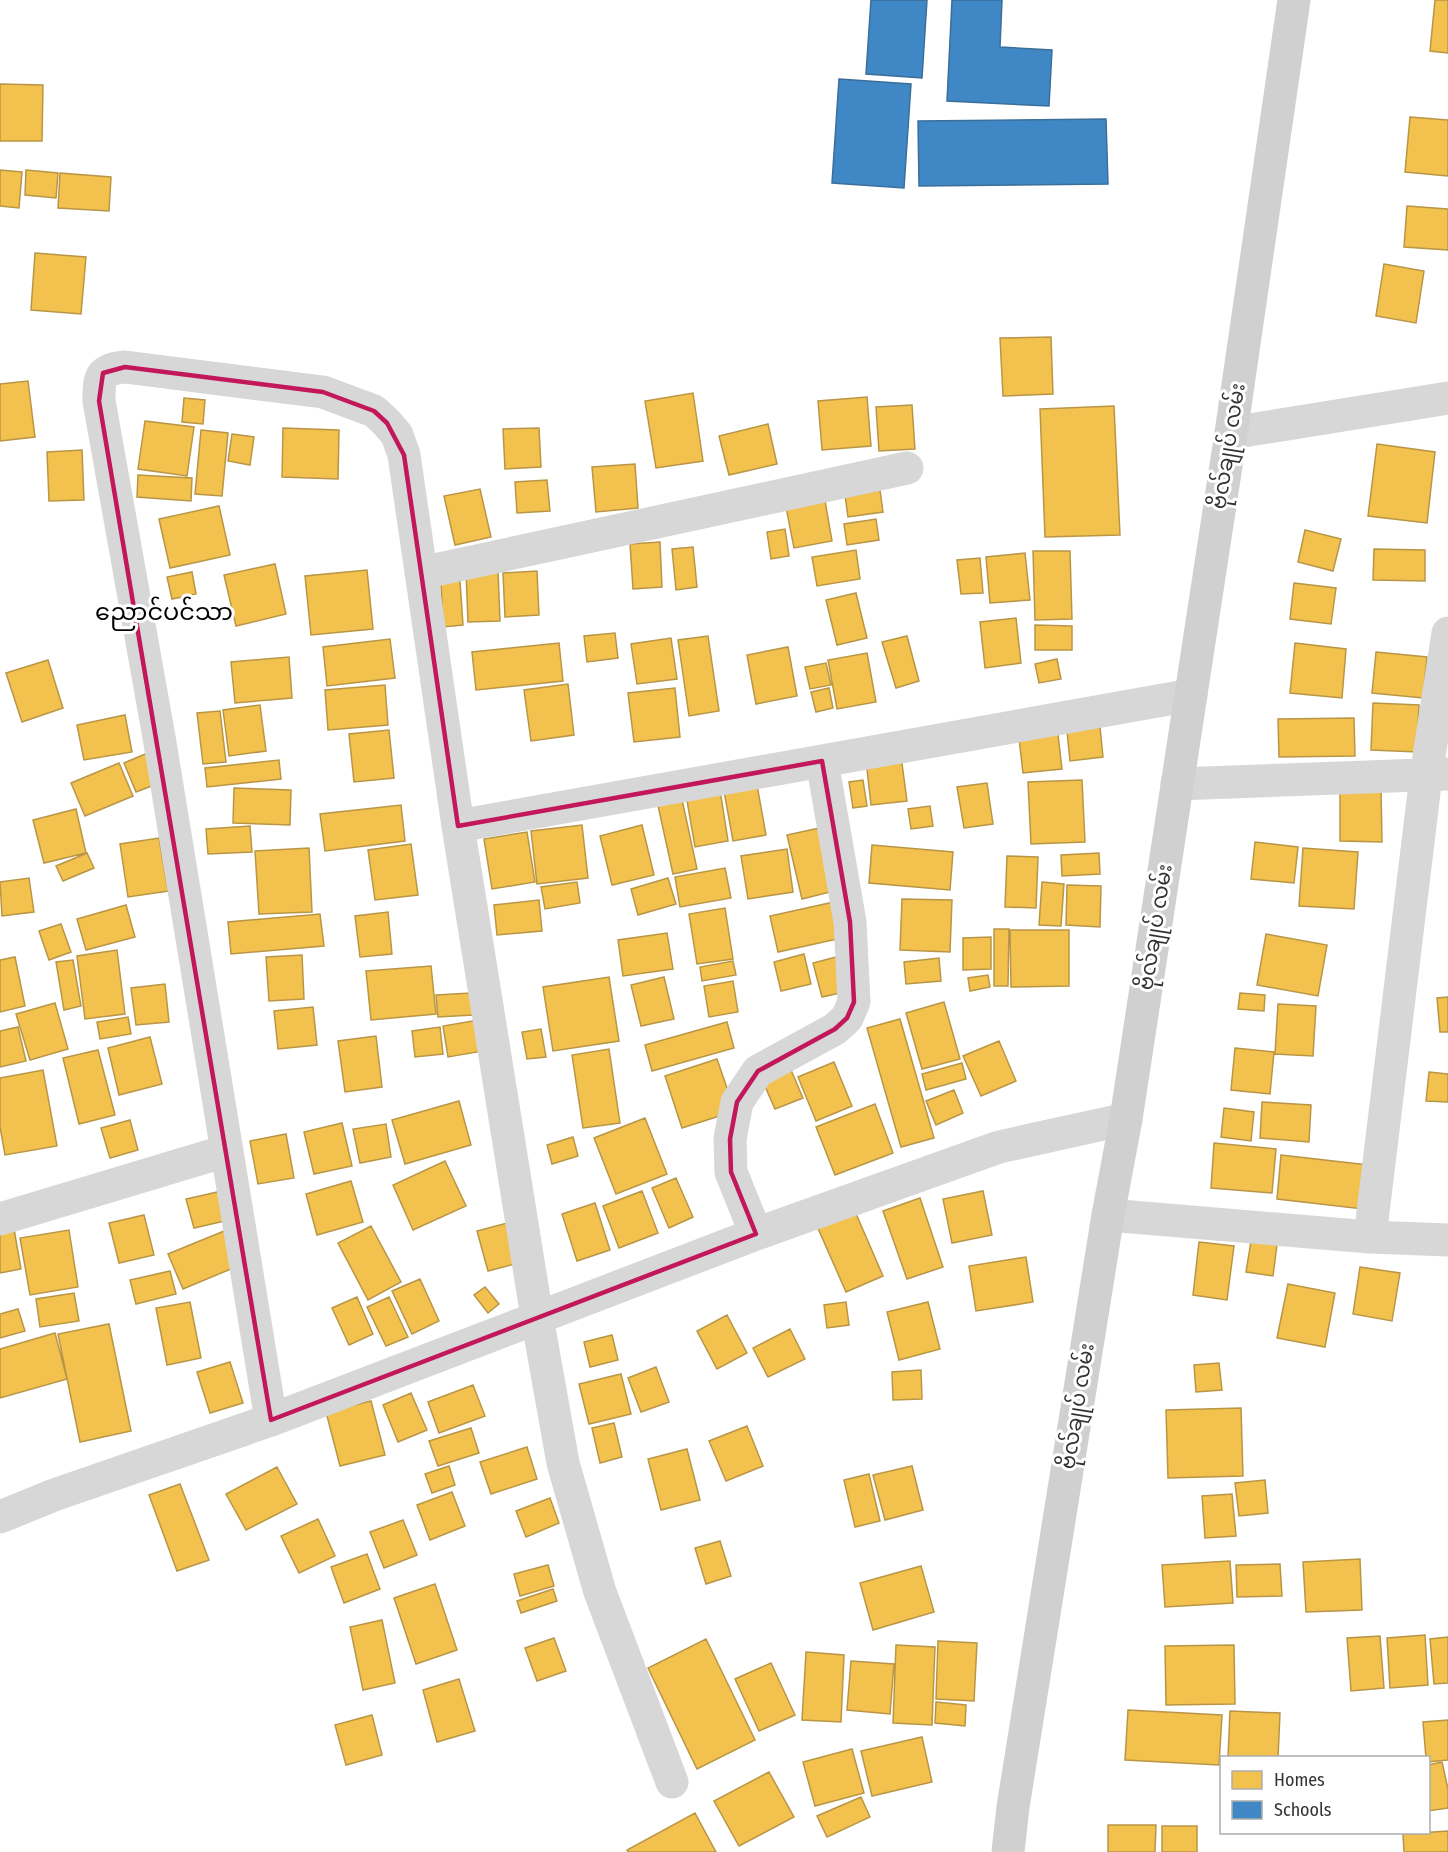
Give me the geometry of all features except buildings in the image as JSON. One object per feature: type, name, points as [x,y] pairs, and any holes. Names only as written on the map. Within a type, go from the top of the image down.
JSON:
[{"type":"street","name":"ဗိုလ်ချုပ် လမ်း","points":[[1008,1852],[1013,1807],[1108,1215],[1126,1119],[1231,433],[1294,0]]},
{"type":"street","points":[[271,1420],[159,737],[99,401],[99,382],[103,373],[113,368],[125,367],[323,392],[374,411],[396,435],[404,455],[458,826],[537,1317],[563,1463],[600,1592],[672,1782]]},
{"type":"street","points":[[1231,433],[1448,398]]},
{"type":"street","points":[[421,573],[907,468]]},
{"type":"street","points":[[1370,1237],[1437,775],[1448,633]]},
{"type":"street","points":[[458,826],[1191,695]]},
{"type":"street","points":[[756,1234],[731,1172],[730,1139],[737,1102],[758,1071],[835,1029],[847,1018],[854,1002],[850,922],[822,761]]},
{"type":"street","points":[[1177,784],[1437,775]]},
{"type":"street","points":[[0,1517],[54,1495],[271,1420],[756,1234],[999,1147],[1126,1119]]},
{"type":"street","points":[[0,1219],[226,1151]]},
{"type":"street","points":[[1108,1215],[1370,1237],[1448,1240]]},
{"type":"highlighted area","points":[[125,367],[323,392],[374,411],[387,423],[404,455],[458,826],[822,761],[850,922],[854,1002],[847,1018],[835,1029],[758,1071],[737,1102],[730,1139],[731,1172],[756,1234],[271,1420],[103,432],[99,401],[103,373]]},
{"type":"district","name":"ညောင်ပင်သာ","points":[[164,612]]}]
